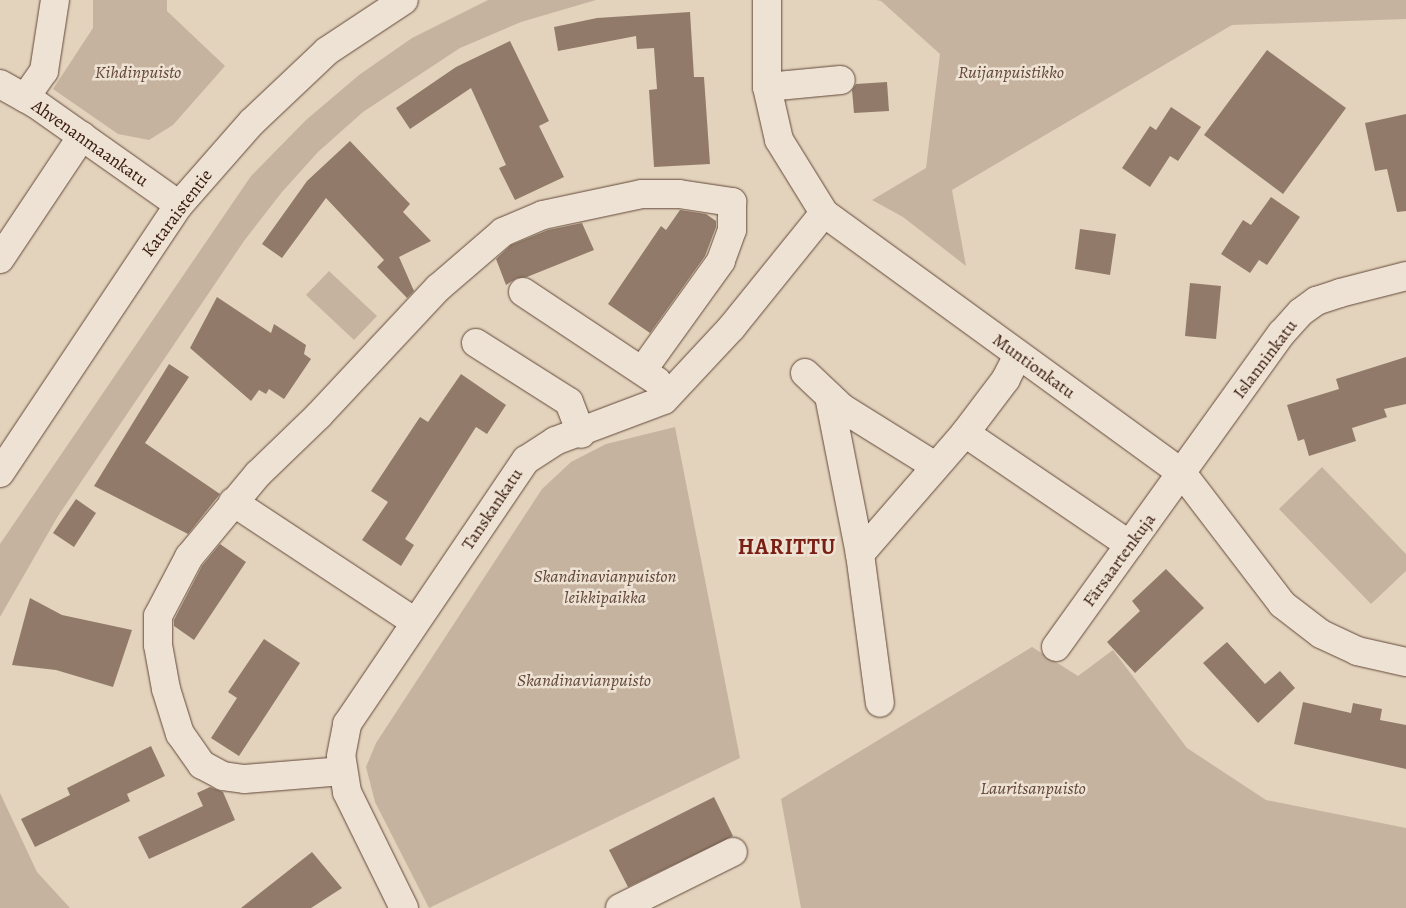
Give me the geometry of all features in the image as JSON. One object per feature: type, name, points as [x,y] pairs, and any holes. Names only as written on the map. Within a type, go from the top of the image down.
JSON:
[{"type":"street","points":[[25,98],[44,71],[55,0]]},
{"type":"street","name":"Kataraistentie","points":[[0,473],[179,205],[252,122],[327,51],[404,0]]},
{"type":"street","name":"Muntionkatu","points":[[767,0],[767,87],[779,140],[824,213],[1182,474],[1282,604],[1321,634],[1357,651],[1406,662]]},
{"type":"street","points":[[767,87],[841,80]]},
{"type":"street","name":"Ahvenanmaankatu","points":[[0,84],[25,98],[82,136],[179,205]]},
{"type":"street","points":[[0,259],[82,136]]},
{"type":"street","points":[[343,771],[271,780],[223,776],[202,765],[180,734],[160,654],[158,616],[189,557],[233,502],[438,288],[503,232],[543,214],[642,194],[679,194],[732,202],[732,230],[721,261],[642,371]]},
{"type":"street","name":"Tanskankatu","points":[[404,908],[347,792],[341,756],[347,724],[526,460],[556,440],[581,434],[664,400],[732,327],[824,213]]},
{"type":"street","name":"Islanninkatu","points":[[1182,474],[1282,333],[1301,312],[1316,301],[1406,276]]},
{"type":"street","points":[[523,292],[656,380],[664,400]]},
{"type":"street","points":[[476,343],[569,402],[581,434]]},
{"type":"street","points":[[860,554],[965,433],[1006,379],[1018,355]]},
{"type":"street","points":[[805,373],[842,408],[935,466]]},
{"type":"street","points":[[829,396],[860,554],[880,703]]},
{"type":"street","points":[[965,433],[1130,545]]},
{"type":"street","name":"Färsaartenkuja","points":[[1056,647],[1182,474]]},
{"type":"street","points":[[233,502],[415,622]]},
{"type":"street","points":[[620,908],[733,852]]},
{"type":"green space","name":"Kihdinpuisto","points":[[93,0],[167,0],[167,11],[225,66],[173,125],[149,140],[118,134],[53,89],[93,28]]},
{"type":"green space","points":[[488,0],[596,0],[521,22],[460,48],[363,112],[318,152],[282,192],[244,241],[58,516],[0,617],[0,544],[251,176],[306,120],[359,75],[412,38]]},
{"type":"green space","name":"Ruijanpuistikko","points":[[876,0],[1406,0],[1406,19],[1232,25],[952,190],[966,266],[903,217],[872,200],[926,168],[940,54],[881,1]]},
{"type":"green space","points":[[329,271],[377,316],[354,340],[306,295]]},
{"type":"green space","name":"Skandinavianpuisto","points":[[675,427],[740,758],[429,908],[375,802],[366,767],[376,743],[542,489],[571,462],[606,444]]},
{"type":"green space","points":[[1322,467],[1406,554],[1406,571],[1371,604],[1279,509]]},
{"type":"green space","name":"Lauritsanpuisto","points":[[1032,647],[1078,676],[1113,650],[1187,748],[1266,800],[1406,828],[1406,908],[801,908],[781,799]]},
{"type":"green space","points":[[0,793],[37,872],[70,908],[0,908]]},
{"type":"building","points":[[690,12],[694,77],[704,77],[710,164],[654,167],[649,90],[657,89],[654,48],[637,49],[636,36],[558,51],[554,27],[597,18]]},
{"type":"building","points":[[510,41],[549,121],[539,126],[564,177],[515,200],[499,168],[506,165],[471,88],[410,129],[396,108],[456,67]]},
{"type":"building","points":[[1267,50],[1346,108],[1283,194],[1204,135]]},
{"type":"building","points":[[887,82],[889,111],[854,113],[852,90],[856,84]]},
{"type":"building","points":[[1171,107],[1201,127],[1178,161],[1170,156],[1150,187],[1122,168],[1150,126],[1156,130]]},
{"type":"building","points":[[1406,114],[1406,211],[1397,212],[1387,169],[1375,171],[1365,123]]},
{"type":"building","points":[[350,141],[410,204],[403,212],[431,241],[399,257],[414,291],[407,298],[377,267],[384,260],[326,198],[282,258],[262,244],[307,181]]},
{"type":"building","points":[[1271,197],[1300,217],[1267,265],[1259,260],[1250,273],[1221,254],[1243,220],[1251,225]]},
{"type":"building","points":[[680,210],[706,214],[716,221],[716,227],[705,256],[650,333],[608,304],[661,226],[666,230]]},
{"type":"building","points":[[582,223],[594,250],[527,277],[517,278],[506,285],[496,259],[511,245],[548,230]]},
{"type":"building","points":[[1080,229],[1116,234],[1110,275],[1075,269]]},
{"type":"building","points":[[1190,283],[1221,286],[1216,339],[1185,336]]},
{"type":"building","points":[[217,297],[271,333],[274,324],[306,345],[304,354],[311,359],[284,399],[269,389],[266,394],[259,390],[251,401],[190,348]]},
{"type":"building","points":[[1406,357],[1406,404],[1384,409],[1387,417],[1352,428],[1356,441],[1309,456],[1304,439],[1298,441],[1287,405],[1339,389],[1336,379]]},
{"type":"building","points":[[169,364],[189,377],[145,443],[220,494],[188,534],[94,486]]},
{"type":"building","points":[[461,374],[506,405],[487,434],[476,427],[405,539],[414,545],[401,566],[362,540],[388,502],[371,491],[420,417],[428,422]]},
{"type":"building","points":[[76,499],[96,513],[74,547],[53,533]]},
{"type":"building","points":[[220,544],[246,562],[194,640],[174,626],[174,620],[202,566]]},
{"type":"building","points":[[1166,569],[1204,608],[1135,673],[1107,642],[1140,611],[1132,601]]},
{"type":"building","points":[[30,598],[62,615],[132,630],[113,687],[56,670],[12,665]]},
{"type":"building","points":[[264,639],[300,663],[239,756],[211,738],[237,698],[228,692]]},
{"type":"building","points":[[1227,642],[1265,684],[1280,671],[1295,688],[1258,723],[1203,663]]},
{"type":"building","points":[[1303,702],[1351,713],[1353,703],[1382,709],[1380,720],[1406,725],[1406,769],[1294,744]]},
{"type":"building","points":[[151,746],[165,776],[127,794],[130,801],[35,847],[21,819],[70,795],[67,788]]},
{"type":"building","points":[[210,787],[223,792],[235,820],[149,859],[138,837],[203,806],[197,793]]},
{"type":"building","points":[[714,797],[733,836],[628,887],[609,850]]},
{"type":"building","points":[[312,852],[342,888],[311,908],[241,908]]},
{"type":"district","name":"HARITTU","points":[[787,548]]},
{"type":"park label","name":"Skandinavianpuiston leikkipaikka","points":[[605,587]]}]
